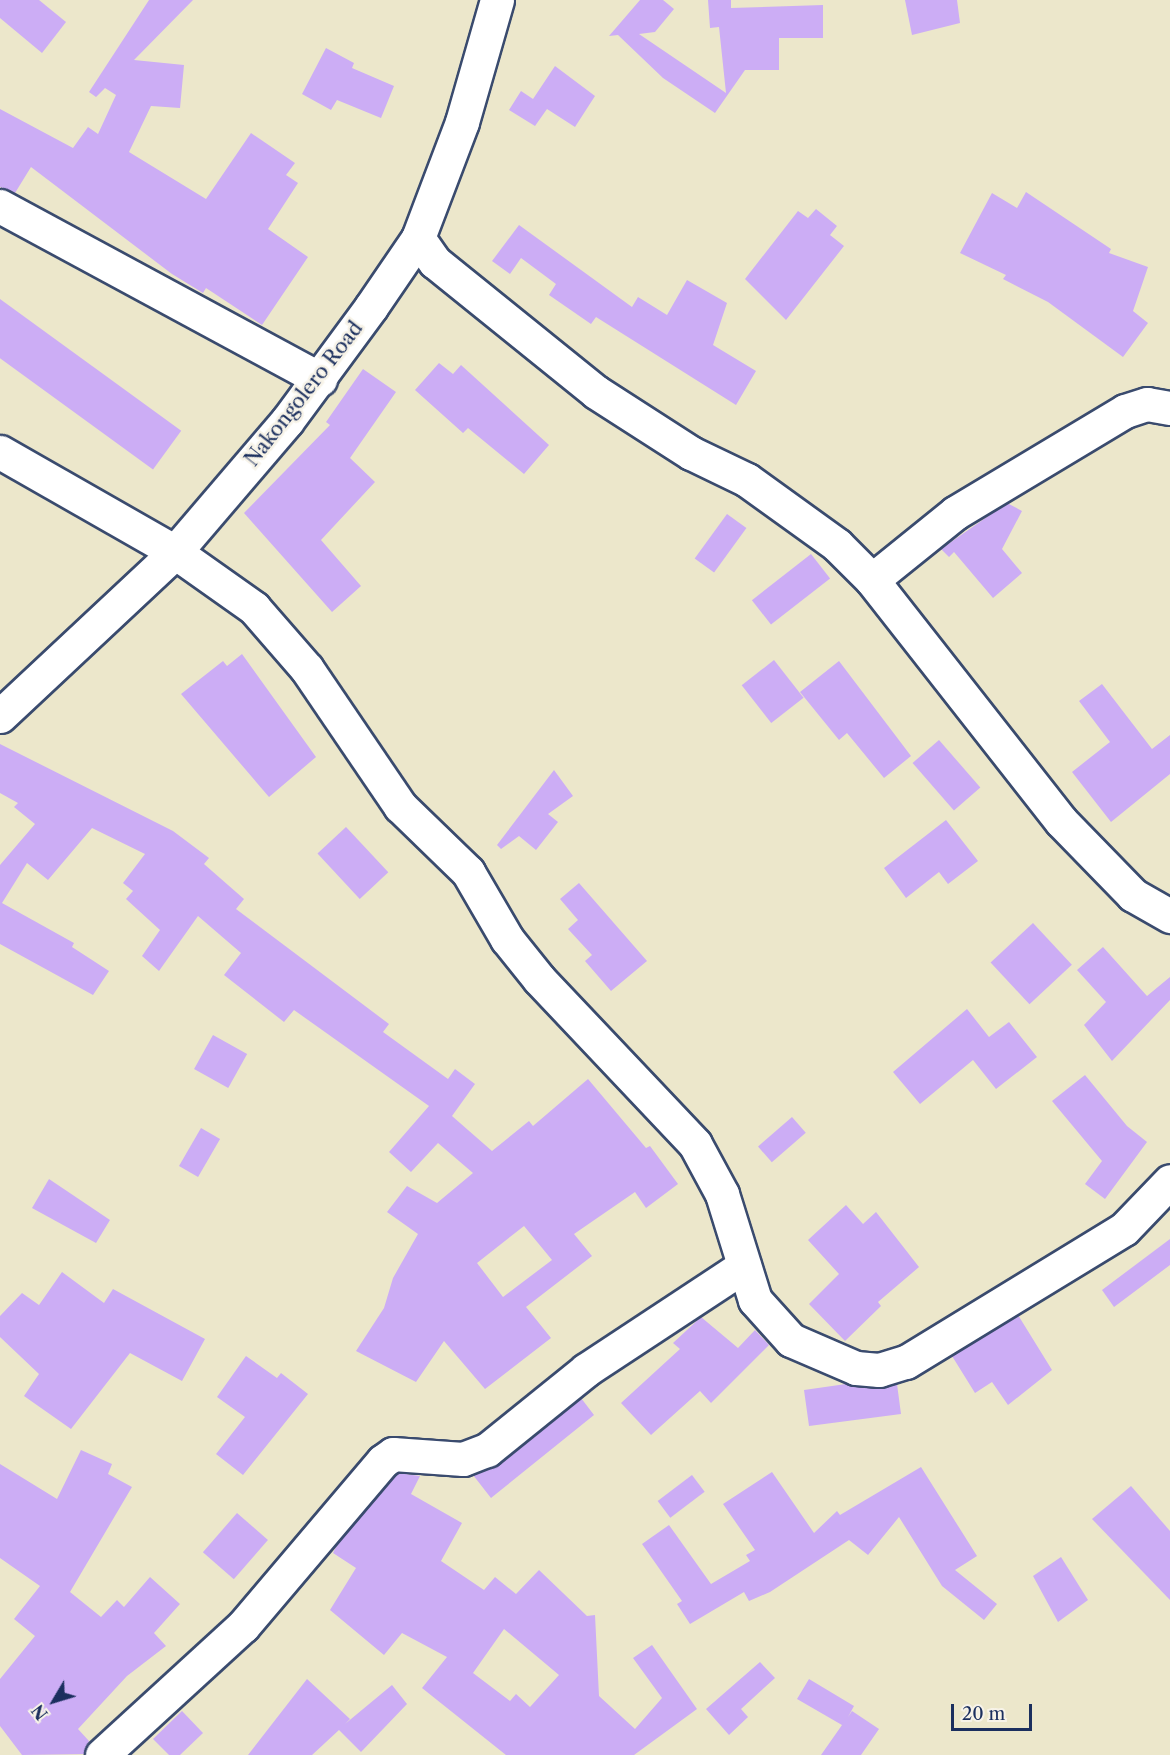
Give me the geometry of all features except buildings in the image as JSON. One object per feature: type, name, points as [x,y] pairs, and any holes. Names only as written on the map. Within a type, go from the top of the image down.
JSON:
[{"type":"street","name":"Nakongolero Road","points":[[0,716],[175,552],[320,379],[418,237],[462,122],[497,0]]},
{"type":"street","points":[[0,206],[320,379]]},
{"type":"street","points":[[418,237],[435,262],[596,392],[682,448],[764,492],[837,545],[872,580],[1061,821],[1133,895],[1170,916]]},
{"type":"street","points":[[872,580],[955,513],[1125,411],[1147,404],[1170,408]]},
{"type":"street","points":[[0,452],[175,552],[254,609],[292,652],[400,806],[468,872],[507,939],[539,979],[695,1144],[722,1194],[755,1300],[791,1340],[856,1368],[879,1370],[906,1362],[1071,1265],[1124,1229],[1170,1180]]},
{"type":"street","points":[[102,1755],[243,1626],[334,1526],[383,1461],[393,1454],[463,1459],[488,1450],[586,1370],[744,1266]]}]
